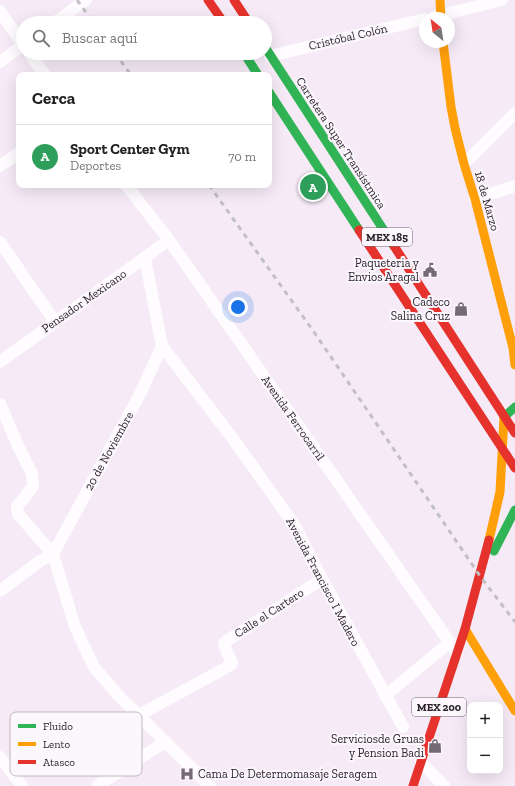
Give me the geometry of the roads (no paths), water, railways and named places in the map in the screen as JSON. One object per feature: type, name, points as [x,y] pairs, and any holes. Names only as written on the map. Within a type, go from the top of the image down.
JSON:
[{"type":"main road","points":[[208,0],[219,16]]},
{"type":"main road","points":[[234,0],[244,16]]},
{"type":"main road","points":[[438,12],[440,0]]},
{"type":"main road","name":"18 de Marzo","points":[[444,48],[451,107],[464,164],[475,199],[514,347],[515,365]]},
{"type":"main road","points":[[248,60],[256,72]]},
{"type":"main road","name":"Carretera Super Transístmica","points":[[272,60],[298,119],[515,468]]},
{"type":"main road","name":"Carretera Super Transístmica","points":[[272,95],[298,119],[515,433]]},
{"type":"main road","points":[[504,417],[515,407]]},
{"type":"main road","name":"MEX 200","points":[[413,786],[465,629],[480,576],[500,492],[504,417]]},
{"type":"main road","name":"MEX 200","points":[[480,576],[498,545],[515,510]]},
{"type":"main road","points":[[465,629],[515,711]]},
{"type":"street","points":[[64,16],[86,0]]},
{"type":"street","points":[[455,12],[502,0]]},
{"type":"street","points":[[0,11],[16,35]]},
{"type":"street","name":"Cristóbal Colón","points":[[272,50],[419,20]]},
{"type":"street","points":[[0,62],[16,50]]},
{"type":"street","points":[[34,60],[43,72]]},
{"type":"street","points":[[464,164],[515,112]]},
{"type":"street","points":[[0,166],[16,155]]},
{"type":"street","points":[[475,199],[515,186]]},
{"type":"street","name":"Avenida Ferrocarril","points":[[128,188],[168,240],[450,642],[456,653]]},
{"type":"street","name":"Pensador Mexicano","points":[[0,362],[168,240]]},
{"type":"street","points":[[0,242],[55,322]]},
{"type":"street","points":[[144,258],[162,346]]},
{"type":"street","name":"20 de Noviembre","points":[[53,554],[140,394],[162,346]]},
{"type":"street","name":"Avenida Francisco I Madero","points":[[162,346],[234,440],[295,526],[384,696],[403,727]]},
{"type":"street","points":[[0,404],[32,474],[32,486],[17,507],[18,514],[53,554],[75,627],[94,667],[118,695],[136,712]]},
{"type":"street","points":[[0,591],[40,561],[53,554]]},
{"type":"street","name":"Calle el Cartero","points":[[142,713],[231,665],[232,663],[224,645],[225,642],[322,579]]},
{"type":"street","points":[[384,696],[450,642]]},
{"type":"street","points":[[142,718],[210,786]]},
{"type":"street","points":[[142,757],[165,742]]},
{"type":"street","points":[[0,757],[10,770]]},
{"type":"street","points":[[421,762],[444,786]]},
{"type":"street","points":[[14,776],[22,786]]},
{"type":"street","points":[[97,786],[112,776]]},
{"type":"railway","points":[[77,0],[89,16]]},
{"type":"railway","points":[[120,60],[129,72]]},
{"type":"railway","points":[[211,188],[314,332],[480,576],[515,622]]},
{"type":"place","name":"Sport Center Gym","points":[[313,187]]},
{"type":"place","name":"Paqueteria y Envios Aragal","points":[[430,270]]},
{"type":"place","name":"Cadeco Salina Cruz","points":[[461,309]]},
{"type":"place","name":"Serviciosde Gruas y Pension Badi","points":[[435,746]]},
{"type":"place","name":"Cama De Determomasaje Seragem","points":[[187,774]]}]
